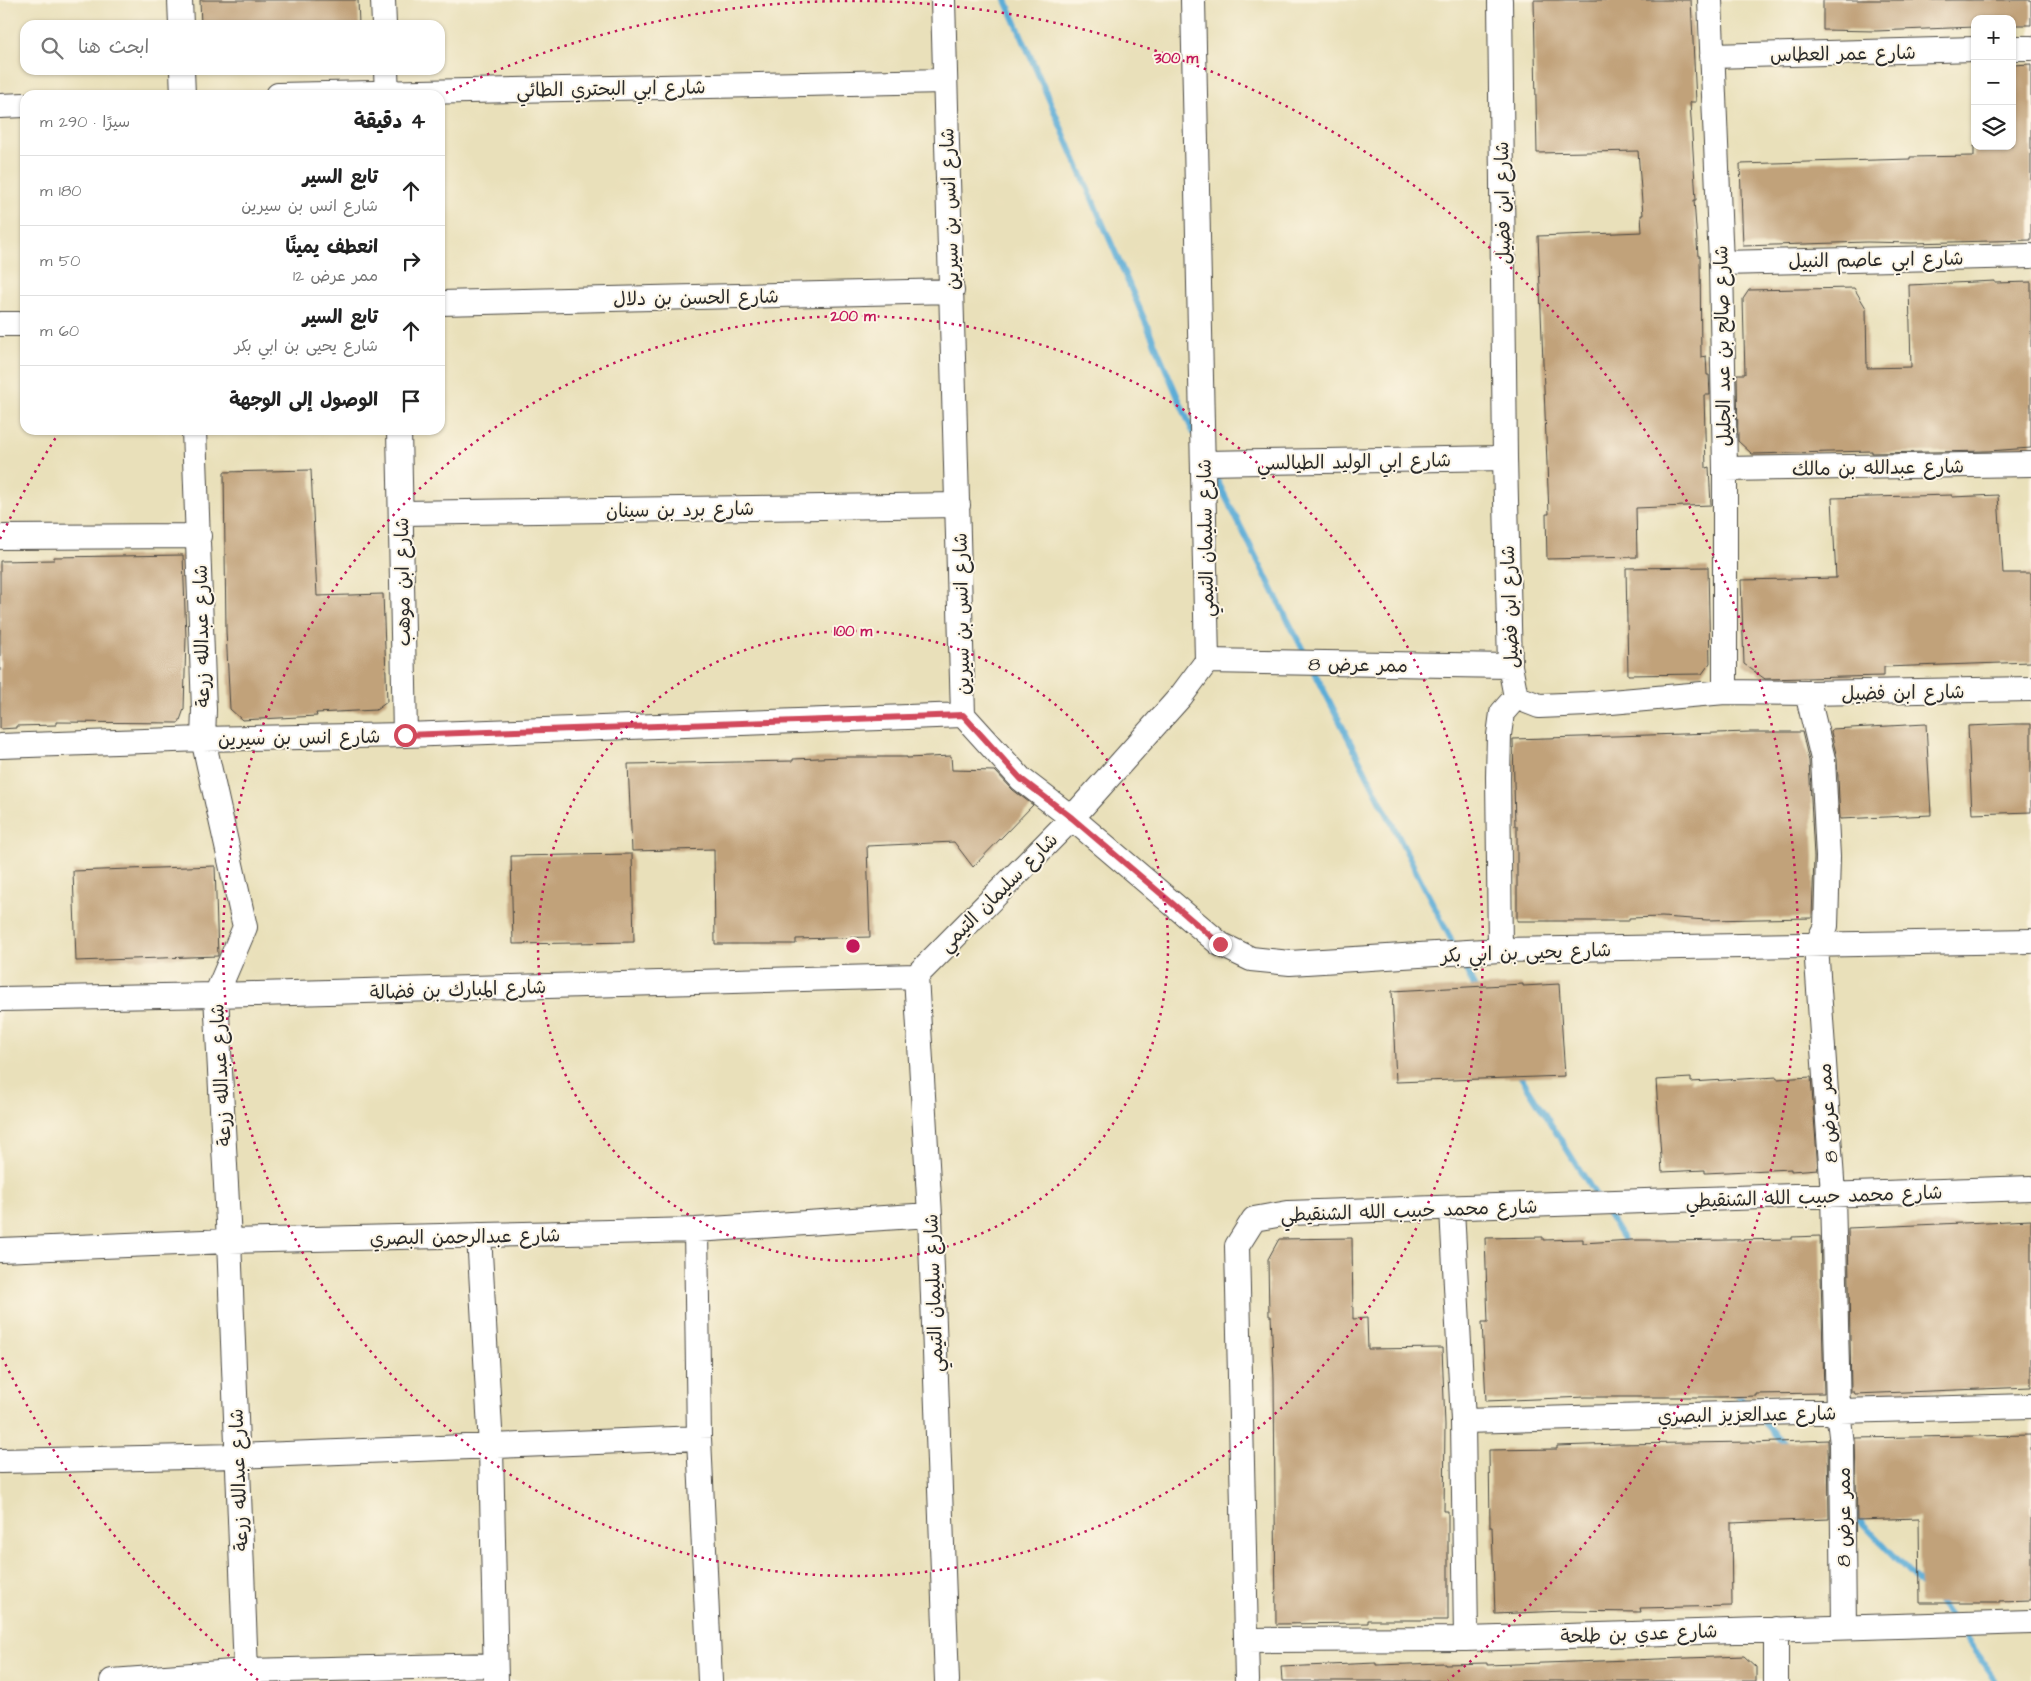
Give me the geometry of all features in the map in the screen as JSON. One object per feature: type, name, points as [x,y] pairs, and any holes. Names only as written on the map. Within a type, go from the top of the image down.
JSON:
[{"type":"street","points":[[180,0],[181,20]]},
{"type":"street","points":[[383,0],[384,20]]},
{"type":"street","name":"شارع انس بن سيرين","points":[[0,746],[405,735],[963,715],[943,0]]},
{"type":"street","name":"شارع سليمان التيمي","points":[[947,1681],[930,1215],[916,976],[1072,818],[1181,696],[1207,661],[1193,0]]},
{"type":"street","name":"شارع ابن فضيل","points":[[1500,0],[1505,458],[1510,666],[1516,697],[1539,706],[1588,704],[1725,692],[1807,693],[2031,690]]},
{"type":"street","name":"شارع صالح بن عبد الجليل","points":[[1710,0],[1720,263],[1725,470],[1725,692]]},
{"type":"street","points":[[2016,48],[2031,48]]},
{"type":"street","name":"شارع عمر العطاس","points":[[1712,56],[1971,49]]},
{"type":"street","points":[[182,75],[183,90]]},
{"type":"street","name":"شارع ابي البحتري الطائي","points":[[339,90],[387,86],[944,81]]},
{"type":"street","points":[[0,106],[20,105]]},
{"type":"street","name":"شارع ابي عاصم النبيل","points":[[1720,263],[2031,256]]},
{"type":"street","name":"شارع الحسن بن دلال","points":[[445,303],[952,292]]},
{"type":"street","points":[[0,324],[20,324]]},
{"type":"street","name":"شارع عبدالله زرعة","points":[[194,435],[199,536],[204,710],[203,739],[245,927],[216,995],[229,1242],[246,1671]]},
{"type":"street","name":"شارع ابن موهب","points":[[399,435],[405,735]]},
{"type":"street","name":"شارع ابي الوليد الطيالسي","points":[[1204,463],[1505,458]]},
{"type":"street","name":"شارع عبدالله بن مالك","points":[[1725,470],[2031,464]]},
{"type":"street","name":"شارع برد بن سينان","points":[[402,513],[958,505]]},
{"type":"street","points":[[0,537],[199,536]]},
{"type":"street","name":"ممر عرض 8","points":[[1207,661],[1510,666]]},
{"type":"street","name":"ممر عرض 8","points":[[1807,693],[1824,759],[1828,857],[1826,926],[1816,946],[1833,1194],[1838,1412],[1842,1444],[1844,1627]]},
{"type":"street","points":[[1500,950],[1499,736],[1502,713],[1516,697]]},
{"type":"street","name":"شارع يحيى بن ابي بكر","points":[[963,715],[1021,779],[1072,818],[1220,944],[1252,959],[1290,963],[1500,950],[2031,941]]},
{"type":"street","name":"شارع المبارك بن فضالة","points":[[0,999],[916,976]]},
{"type":"street","name":"شارع محمد حبيب الله الشنقيطي","points":[[1247,1681],[1238,1246],[1254,1218],[1288,1213],[1452,1209],[2031,1188]]},
{"type":"street","points":[[1452,1209],[1463,1421],[1466,1639]]},
{"type":"street","name":"شارع عبدالرحمن البصري","points":[[0,1250],[696,1230],[930,1215]]},
{"type":"street","points":[[696,1230],[699,1438],[710,1681]]},
{"type":"street","points":[[112,1681],[246,1671],[496,1673],[492,1446],[479,1235]]},
{"type":"street","name":"شارع عبدالعزيز البصري","points":[[1463,1421],[2031,1406]]},
{"type":"street","points":[[0,1461],[237,1456],[699,1438]]},
{"type":"street","name":"شارع عدي بن طلحة","points":[[1246,1640],[1466,1639],[1776,1628],[2031,1622]]},
{"type":"street","points":[[1776,1628],[1776,1681]]},
{"type":"building","points":[[200,0],[358,0],[359,20],[201,20]]},
{"type":"building","points":[[1534,0],[1691,0],[1696,102],[1690,102],[1696,200],[1694,200],[1698,256],[1700,256],[1701,357],[1706,356],[1707,375],[1709,375],[1710,395],[1704,395],[1706,468],[1709,467],[1711,505],[1636,508],[1637,557],[1547,559],[1546,514],[1549,514],[1538,236],[1642,232],[1641,215],[1643,215],[1638,151],[1537,153]]},
{"type":"building","points":[[1823,0],[2031,0],[2031,25],[2016,25],[2016,15],[1971,15],[1971,27],[1876,31],[1823,30]]},
{"type":"building","points":[[2031,64],[2031,240],[1743,246],[1740,164],[1974,156],[1974,150],[2016,150],[2016,65]]},
{"type":"building","points":[[1995,281],[1995,283],[2031,282],[2031,448],[1988,451],[1752,454],[1738,441],[1737,374],[1745,374],[1743,299],[1749,290],[1854,288],[1866,308],[1867,368],[1911,367],[1909,285]]},
{"type":"building","points":[[311,470],[317,596],[383,594],[387,702],[376,710],[316,713],[317,716],[242,720],[230,709],[226,631],[224,472]]},
{"type":"building","points":[[1952,495],[1952,497],[1998,495],[2003,573],[2031,573],[2031,662],[1884,667],[1884,676],[1765,679],[1744,664],[1741,580],[1836,578],[1832,498]]},
{"type":"building","points":[[183,555],[186,637],[184,709],[179,723],[56,722],[56,725],[16,726],[16,728],[0,729],[0,561],[54,560],[54,557]]},
{"type":"building","points":[[1708,567],[1710,663],[1702,674],[1628,675],[1626,568]]},
{"type":"building","points":[[1926,724],[1931,815],[1840,819],[1837,758],[1832,729]]},
{"type":"building","points":[[2031,724],[2031,812],[1972,814],[1968,726]]},
{"type":"building","points":[[1802,732],[1809,761],[1814,857],[1812,918],[1707,920],[1662,917],[1629,918],[1629,921],[1517,921],[1517,826],[1515,826],[1513,739]]},
{"type":"building","points":[[951,756],[952,770],[995,771],[1013,790],[1033,805],[973,867],[954,842],[867,846],[870,937],[796,939],[796,944],[715,944],[714,849],[632,851],[628,764],[793,761],[793,759],[844,757],[907,758]]},
{"type":"building","points":[[632,854],[634,942],[513,944],[511,856]]},
{"type":"building","points":[[215,866],[218,956],[76,961],[73,871]]},
{"type":"building","points":[[1523,984],[1523,986],[1559,984],[1565,1076],[1396,1082],[1392,991]]},
{"type":"building","points":[[1777,1077],[1777,1079],[1811,1077],[1818,1169],[1705,1173],[1705,1170],[1662,1172],[1656,1080],[1691,1078],[1691,1082]]},
{"type":"building","points":[[2031,1220],[2031,1387],[1855,1394],[1851,1392],[1848,1228]]},
{"type":"building","points":[[1820,1236],[1824,1393],[1756,1394],[1756,1396],[1722,1397],[1586,1397],[1486,1401],[1482,1322],[1488,1322],[1485,1238],[1543,1237],[1543,1240],[1583,1239],[1583,1243],[1631,1240],[1792,1239],[1792,1237]]},
{"type":"building","points":[[1352,1238],[1353,1319],[1367,1318],[1368,1349],[1442,1348],[1445,1425],[1444,1511],[1448,1511],[1448,1620],[1368,1620],[1368,1623],[1276,1624],[1274,1378],[1271,1316],[1269,1316],[1268,1259],[1279,1239]]},
{"type":"building","points":[[2031,1435],[2031,1600],[1999,1601],[1999,1603],[1920,1603],[1919,1518],[1857,1520],[1855,1438]]},
{"type":"building","points":[[1828,1440],[1829,1519],[1731,1523],[1732,1606],[1640,1608],[1641,1612],[1563,1611],[1495,1614],[1492,1527],[1490,1527],[1489,1450],[1557,1449],[1557,1446],[1618,1444],[1752,1443]]},
{"type":"building","points":[[1744,1656],[1756,1667],[1756,1681],[1282,1681],[1281,1667],[1376,1663],[1376,1665],[1487,1663],[1487,1665]]},
{"type":"waterway","points":[[1006,0],[1193,432]]},
{"type":"waterway","points":[[1212,470],[1307,658]]},
{"type":"waterway","points":[[1313,669],[1455,947]]},
{"type":"waterway","points":[[1460,958],[1478,994]]},
{"type":"waterway","points":[[1518,1072],[1597,1197]]},
{"type":"waterway","points":[[1603,1207],[1629,1248]]},
{"type":"waterway","points":[[1733,1390],[1748,1407]]},
{"type":"waterway","points":[[1761,1419],[1789,1448]]},
{"type":"waterway","points":[[1850,1510],[1924,1588]]},
{"type":"waterway","points":[[1935,1598],[1952,1620]]},
{"type":"waterway","points":[[1960,1630],[1997,1681]]},
{"type":"route","points":[[405,735],[963,715],[1021,779],[1072,818],[1220,944]]}]
